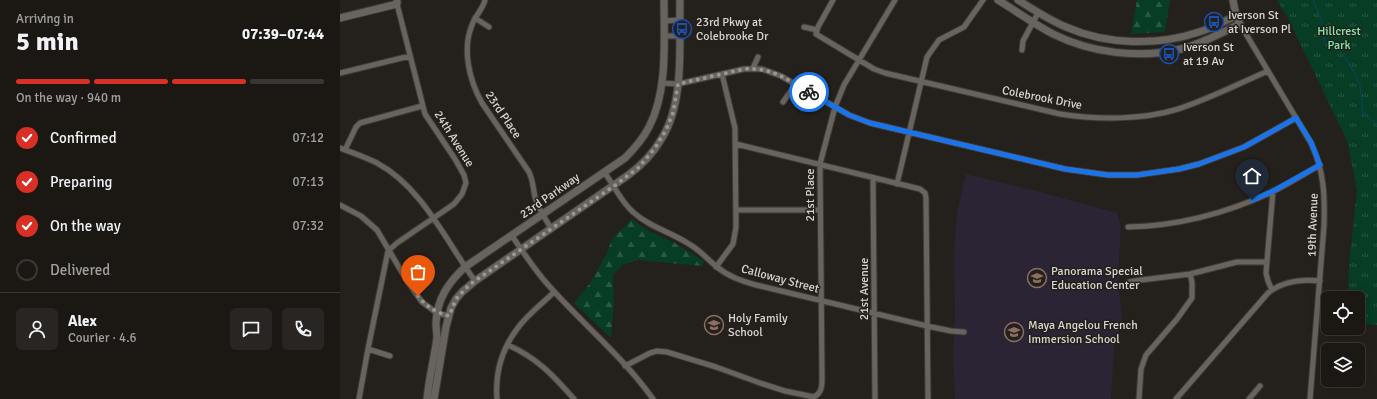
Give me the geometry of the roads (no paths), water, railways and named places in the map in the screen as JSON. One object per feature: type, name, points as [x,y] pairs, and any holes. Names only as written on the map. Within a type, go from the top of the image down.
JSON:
[{"type":"street","name":"23rd Place","points":[[485,0],[475,18],[466,45],[476,93],[529,172],[536,200],[542,215],[551,228]]},
{"type":"street","name":"23rd Parkway","points":[[427,399],[437,336],[437,313],[446,287],[465,267],[625,158],[636,147],[646,133],[654,118],[662,83],[664,0]]},
{"type":"street","points":[[434,399],[449,316],[456,299],[475,281],[614,186],[643,163],[662,138],[673,113],[678,84],[680,0]]},
{"type":"street","points":[[817,32],[833,0]]},
{"type":"street","name":"21st Place","points":[[625,366],[650,353],[657,351],[667,352],[716,367],[760,383],[807,396],[816,396],[820,393],[822,301],[820,164],[835,108],[844,85],[895,0]]},
{"type":"street","points":[[897,184],[926,59],[934,47],[943,38],[964,27],[983,0]]},
{"type":"street","points":[[998,0],[1054,34],[1076,43],[1102,50],[1131,53],[1182,49],[1206,40],[1240,24],[1236,16],[1232,0]]},
{"type":"street","points":[[1018,0],[1060,25],[1083,34],[1116,40],[1163,40],[1180,37],[1208,29],[1236,16]]},
{"type":"street","points":[[340,18],[397,2]]},
{"type":"street","name":"24th Avenue","points":[[388,251],[456,202],[463,192],[466,183],[458,163],[429,120],[422,106],[397,2]]},
{"type":"street","points":[[1022,50],[1023,40],[1038,13]]},
{"type":"street","points":[[475,18],[489,27]]},
{"type":"street","points":[[664,21],[679,20]]},
{"type":"street","name":"19th Avenue","points":[[1240,24],[1311,142],[1320,165],[1324,186],[1325,204],[1320,281],[1310,399]]},
{"type":"street","name":"Colebrook Drive","points":[[804,27],[817,32],[859,60],[874,69],[885,73],[1073,116],[1126,117],[1153,114],[1177,109],[1203,100],[1268,71]]},
{"type":"street","points":[[664,36],[679,36]]},
{"type":"street","points":[[340,73],[410,56]]},
{"type":"street","points":[[753,68],[758,57]]},
{"type":"street","points":[[662,83],[678,84],[753,68],[762,69],[774,72],[835,108],[859,120],[908,133],[1065,169],[1108,175],[1137,175],[1179,169],[1206,162],[1244,147],[1296,118]]},
{"type":"street","points":[[716,267],[733,244],[737,210],[734,119],[722,74]]},
{"type":"street","points":[[783,102],[796,84]]},
{"type":"street","points":[[422,106],[360,123],[343,149],[378,164],[398,178],[412,191],[475,281]]},
{"type":"street","points":[[736,144],[920,189],[925,193],[928,399]]},
{"type":"street","points":[[1128,227],[1190,220],[1241,205],[1273,191],[1320,165]]},
{"type":"street","name":"Calloway Street","points":[[604,172],[626,206],[640,218],[689,244],[726,274],[745,282],[874,314],[951,331],[964,332]]},
{"type":"street","name":"21st Avenue","points":[[874,178],[875,399]]},
{"type":"street","points":[[1272,290],[1267,278],[1267,262],[1273,191]]},
{"type":"street","points":[[340,205],[361,216],[376,230],[418,296],[429,308],[437,313],[449,316]]},
{"type":"street","points":[[737,210],[820,210]]},
{"type":"street","points":[[512,236],[535,270],[554,292],[604,342],[641,382],[653,399]]},
{"type":"street","points":[[359,399],[388,251]]},
{"type":"street","points":[[1129,282],[1190,274],[1237,262],[1267,262]]},
{"type":"street","points":[[1139,399],[1141,369],[1146,355],[1180,315],[1192,298],[1190,274]]},
{"type":"street","points":[[1176,399],[1260,301],[1272,290],[1298,280],[1320,281]]},
{"type":"street","points":[[497,399],[496,389],[498,372],[502,357],[517,328],[554,292]]},
{"type":"street","points":[[508,345],[525,352],[535,360],[560,383],[574,399]]},
{"type":"street","points":[[368,349],[390,356]]},
{"type":"street","points":[[1249,399],[1260,386]]},
{"type":"waterway","points":[[1313,0],[1321,19],[1325,43],[1343,55],[1354,72],[1360,85],[1363,113],[1377,125]]},
{"type":"place","name":"Iverson St at Iverson Pl","points":[[1214,22]]},
{"type":"place","name":"23rd Pkwy at Colebrooke Dr","points":[[682,29]]},
{"type":"place","name":"Iverson St at 19 Av","points":[[1169,54]]},
{"type":"place","name":"Panorama Special Education Center","points":[[1037,278]]},
{"type":"place","name":"Holy Family School","points":[[714,325]]},
{"type":"place","name":"Maya Angelou French Immersion School","points":[[1014,332]]},
{"type":"park label","name":"Hillcrest Park","points":[[1339,38]]}]
